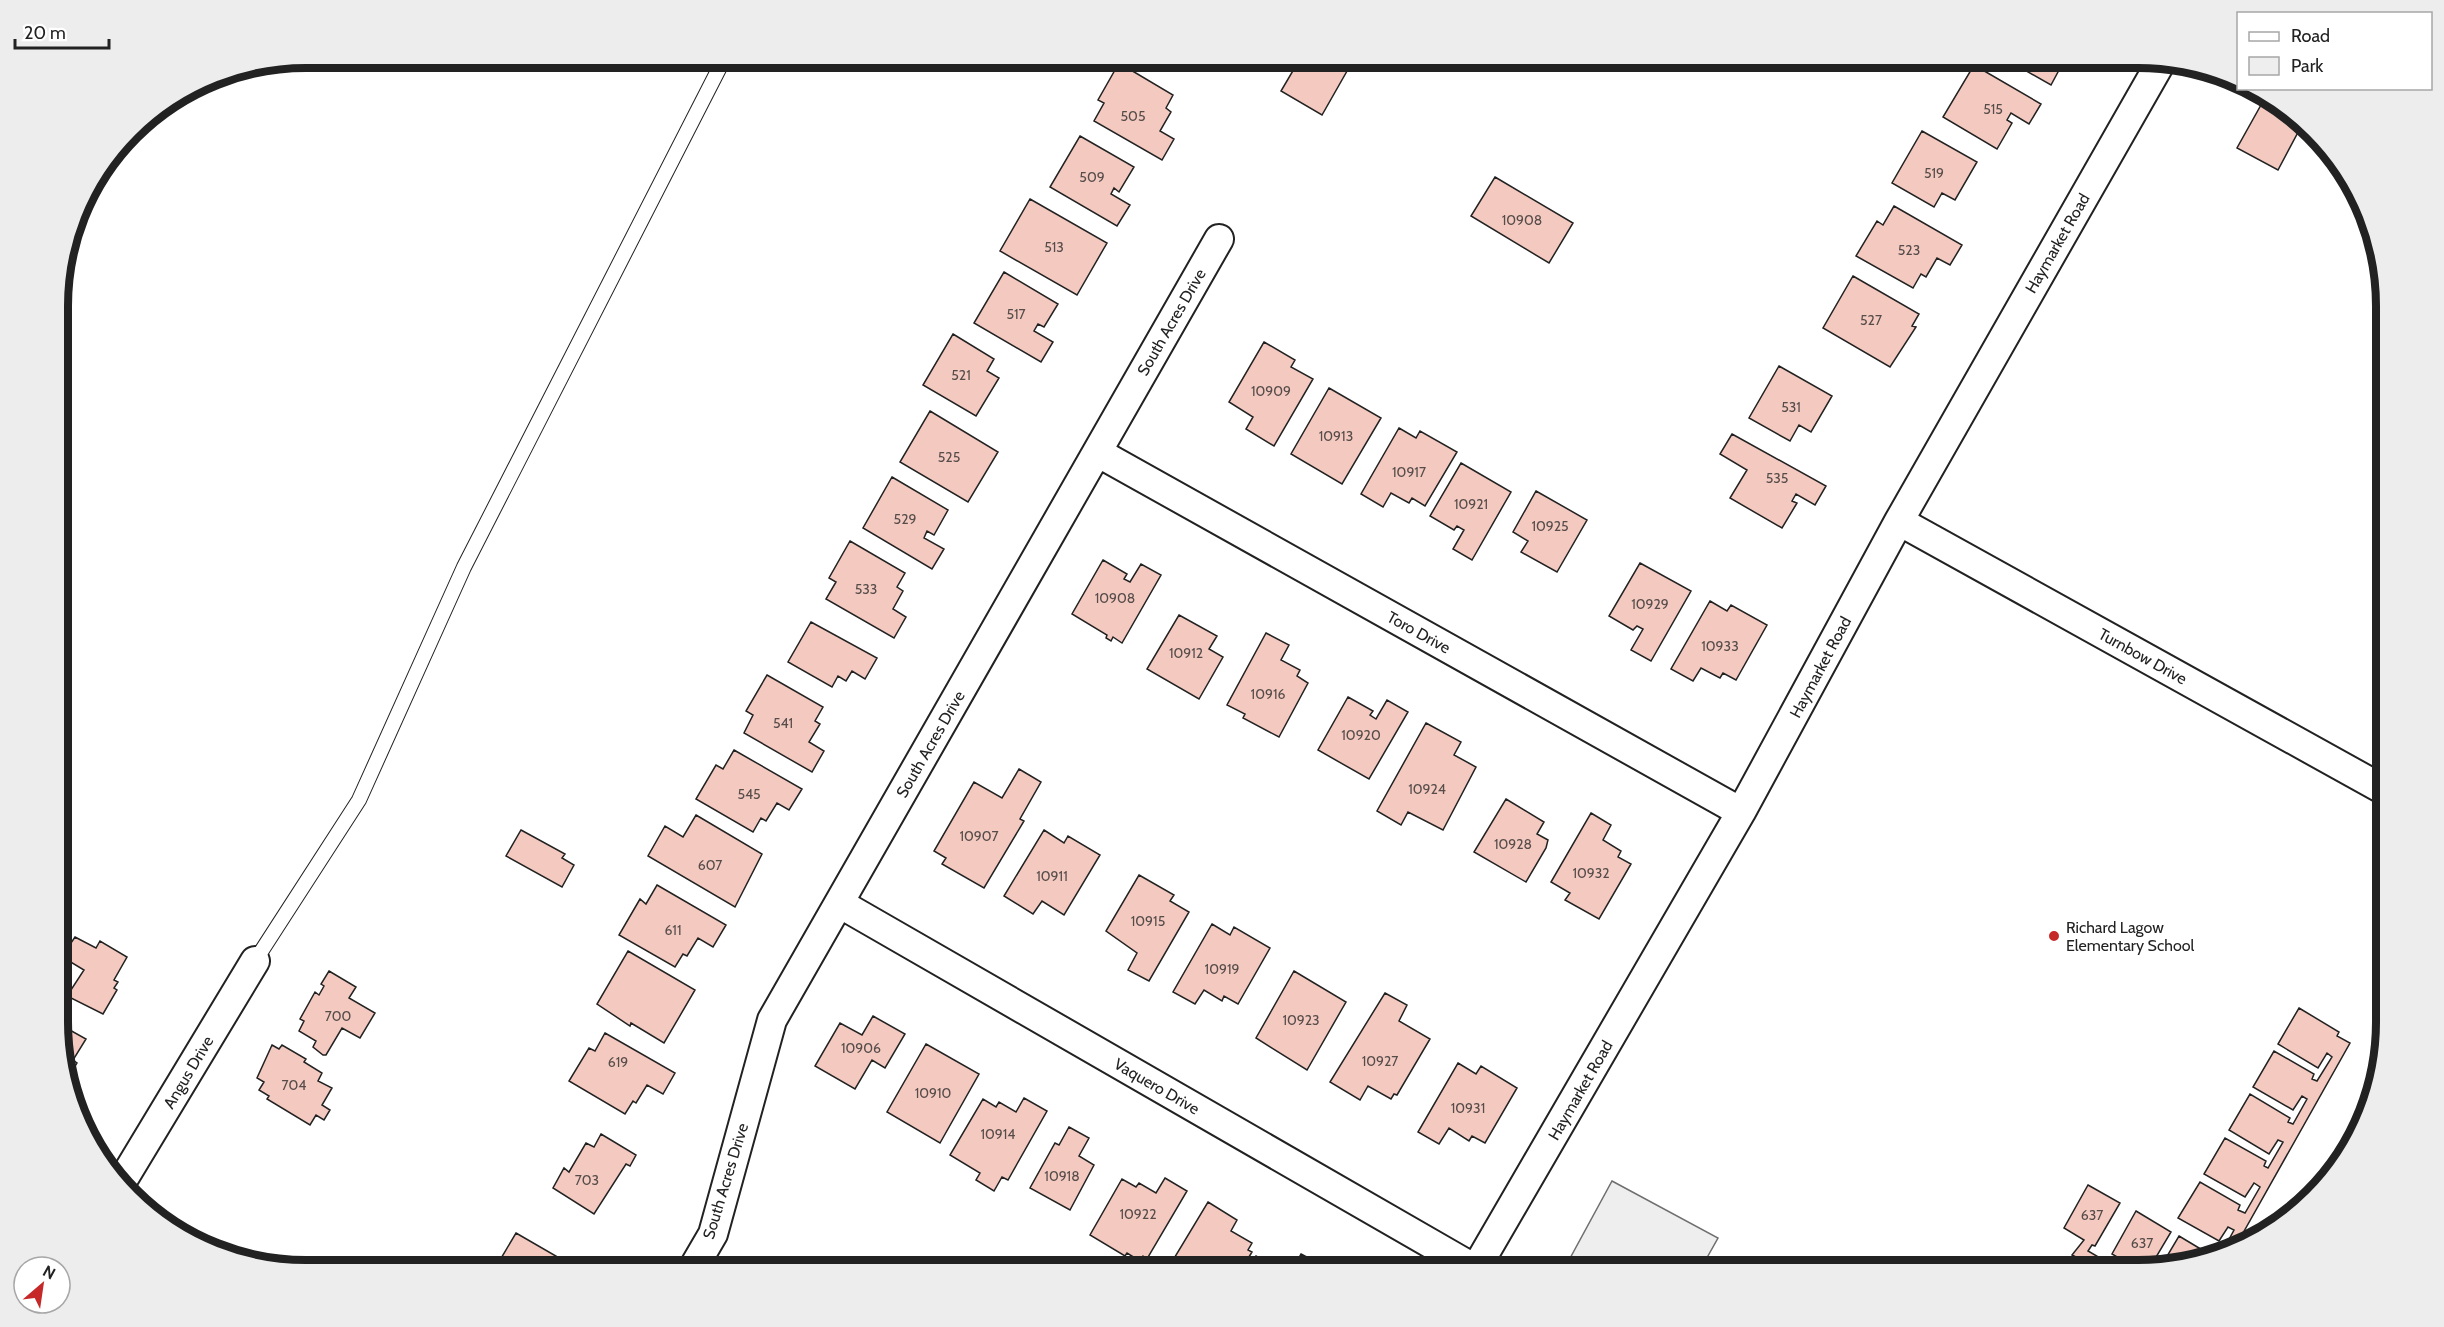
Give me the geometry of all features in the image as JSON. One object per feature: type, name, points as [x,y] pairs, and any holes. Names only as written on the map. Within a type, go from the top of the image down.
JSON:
[{"type":"street","name":"Haymarket Road","points":[[1481,1260],[1741,812],[1899,521],[2157,68]]},
{"type":"street","name":"South Acres Drive","points":[[698,1260],[712,1234],[772,1020],[1219,239]]},
{"type":"street","name":"Toro Drive","points":[[1097,452],[1741,812]]},
{"type":"street","name":"Turnbow Drive","points":[[1899,521],[2376,785]]},
{"type":"street","name":"Vaquero Drive","points":[[839,903],[1458,1260]]},
{"type":"street","name":"Angus Drive","points":[[125,1176],[255,961]]},
{"type":"lane","points":[[255,961],[359,800],[464,567],[718,68]]},
{"type":"green space","points":[[1612,1181],[1718,1238],[1706,1260],[1569,1260]]},
{"type":"building","points":[[1116,68],[1127,68],[1173,95],[1166,108],[1171,112],[1160,131],[1174,139],[1162,160],[1094,121],[1104,103],[1098,100]]},
{"type":"building","points":[[1295,68],[1349,68],[1322,115],[1281,91]]},
{"type":"building","points":[[1972,68],[1979,68],[2041,104],[2029,124],[2011,113],[2007,120],[2012,123],[1997,149],[1943,117]]},
{"type":"building","points":[[2021,68],[2060,68],[2051,85]]},
{"type":"building","points":[[2262,102],[2299,130],[2278,170],[2237,148]]},
{"type":"building","points":[[1922,131],[1977,162],[1955,200],[1942,193],[1934,207],[1892,183]]},
{"type":"building","points":[[1080,136],[1134,167],[1119,192],[1114,188],[1111,194],[1130,205],[1117,226],[1050,187]]},
{"type":"building","points":[[1495,177],[1573,223],[1549,263],[1471,216]]},
{"type":"building","points":[[1030,199],[1107,243],[1077,295],[1000,251]]},
{"type":"building","points":[[1894,206],[1962,245],[1950,265],[1937,258],[1926,277],[1921,274],[1913,288],[1856,256],[1877,221],[1883,225]]},
{"type":"building","points":[[1004,272],[1058,304],[1044,327],[1038,324],[1034,331],[1053,342],[1041,362],[974,323]]},
{"type":"building","points":[[1853,276],[1919,314],[1912,326],[1916,327],[1890,367],[1823,328]]},
{"type":"building","points":[[953,334],[994,359],[987,371],[999,378],[976,416],[923,385]]},
{"type":"building","points":[[1264,342],[1295,360],[1291,367],[1313,379],[1274,446],[1246,429],[1253,417],[1229,402]]},
{"type":"building","points":[[1779,366],[1832,396],[1811,432],[1799,425],[1790,441],[1749,418]]},
{"type":"building","points":[[1329,388],[1381,418],[1342,484],[1291,454]]},
{"type":"building","points":[[930,411],[998,452],[968,502],[900,462]]},
{"type":"building","points":[[1399,428],[1416,438],[1420,431],[1457,452],[1425,506],[1412,498],[1409,503],[1391,493],[1383,507],[1361,494]]},
{"type":"building","points":[[1732,434],[1826,486],[1815,505],[1796,494],[1792,501],[1797,503],[1782,528],[1730,498],[1747,470],[1720,454]]},
{"type":"building","points":[[1461,463],[1511,492],[1472,560],[1453,549],[1464,530],[1457,526],[1454,530],[1430,516]]},
{"type":"building","points":[[892,477],[948,510],[934,535],[927,531],[924,538],[944,549],[932,569],[863,528]]},
{"type":"building","points":[[1536,491],[1587,520],[1557,572],[1521,552],[1528,541],[1513,532]]},
{"type":"building","points":[[850,541],[905,573],[897,587],[903,591],[893,609],[906,617],[894,638],[826,599],[836,582],[829,578]]},
{"type":"building","points":[[1103,560],[1127,574],[1124,579],[1130,582],[1141,564],[1161,575],[1122,643],[1113,637],[1111,641],[1106,638],[1107,635],[1072,614]]},
{"type":"building","points":[[1640,563],[1691,591],[1651,661],[1631,650],[1643,629],[1637,626],[1633,630],[1609,616]]},
{"type":"building","points":[[1710,601],[1727,611],[1731,605],[1767,625],[1736,680],[1723,673],[1720,678],[1701,668],[1693,681],[1671,669]]},
{"type":"building","points":[[1179,615],[1217,636],[1209,649],[1223,657],[1199,699],[1147,669]]},
{"type":"building","points":[[811,622],[877,658],[865,679],[852,671],[846,681],[838,676],[832,687],[788,662]]},
{"type":"building","points":[[1266,633],[1289,645],[1281,660],[1300,670],[1297,676],[1308,683],[1279,737],[1243,718],[1245,714],[1227,705]]},
{"type":"building","points":[[767,675],[823,707],[815,721],[820,724],[809,742],[824,751],[812,772],[744,733],[753,715],[746,711]]},
{"type":"building","points":[[1348,697],[1373,711],[1370,715],[1376,719],[1387,700],[1408,712],[1369,779],[1318,750]]},
{"type":"building","points":[[1426,723],[1461,742],[1454,755],[1476,767],[1443,830],[1408,812],[1401,825],[1377,811]]},
{"type":"building","points":[[734,750],[802,789],[789,810],[777,803],[766,821],[761,818],[753,832],[696,799],[716,765],[723,769]]},
{"type":"building","points":[[1019,769],[1041,782],[1020,819],[1024,821],[984,888],[942,864],[946,858],[934,851],[974,782],[1002,798]]},
{"type":"building","points":[[1506,799],[1544,822],[1537,834],[1548,840],[1546,848],[1526,882],[1474,852]]},
{"type":"building","points":[[1591,813],[1611,825],[1603,840],[1621,851],[1618,857],[1631,864],[1599,919],[1565,900],[1570,893],[1551,882]]},
{"type":"building","points":[[696,815],[762,854],[735,907],[648,856],[665,826],[683,837]]},
{"type":"building","points":[[521,830],[565,854],[562,858],[574,865],[562,887],[506,856]]},
{"type":"building","points":[[1044,830],[1064,843],[1068,836],[1100,855],[1064,915],[1042,901],[1033,914],[1004,896]]},
{"type":"building","points":[[1139,875],[1174,895],[1170,901],[1189,912],[1149,981],[1128,970],[1137,953],[1106,931]]},
{"type":"building","points":[[657,885],[726,925],[713,947],[698,938],[687,956],[683,954],[675,967],[619,935],[640,899],[646,904]]},
{"type":"building","points":[[1212,924],[1230,935],[1234,927],[1270,948],[1238,1004],[1224,996],[1222,1001],[1204,990],[1195,1004],[1173,992]]},
{"type":"building","points":[[75,937],[96,948],[100,941],[127,957],[114,980],[118,982],[114,988],[117,990],[103,1014],[68,996],[84,970],[68,960],[69,946]]},
{"type":"building","points":[[628,951],[695,990],[664,1043],[631,1023],[630,1026],[597,1004]]},
{"type":"building","points":[[329,971],[356,987],[349,998],[375,1013],[360,1038],[342,1028],[326,1055],[323,1055],[313,1047],[316,1041],[299,1031],[304,1021],[300,1019],[315,992],[319,995],[324,986],[321,984]]},
{"type":"building","points":[[1294,971],[1346,1002],[1307,1070],[1256,1038]]},
{"type":"building","points":[[1385,993],[1407,1005],[1399,1021],[1430,1039],[1397,1095],[1394,1094],[1391,1099],[1368,1086],[1360,1100],[1330,1082]]},
{"type":"building","points":[[2299,1008],[2339,1032],[2337,1036],[2350,1043],[2241,1236],[2228,1242],[2234,1230],[2228,1227],[2219,1241],[2178,1218],[2200,1182],[2240,1205],[2238,1210],[2245,1213],[2260,1187],[2254,1183],[2245,1197],[2204,1174],[2225,1138],[2266,1161],[2264,1166],[2268,1168],[2283,1142],[2278,1140],[2269,1154],[2229,1130],[2250,1094],[2290,1118],[2288,1122],[2293,1124],[2307,1099],[2302,1096],[2293,1110],[2253,1087],[2274,1051],[2314,1074],[2312,1079],[2317,1081],[2332,1057],[2327,1053],[2318,1068],[2278,1044]]},
{"type":"building","points":[[873,1016],[905,1034],[885,1068],[872,1060],[855,1089],[815,1066],[840,1023],[862,1035]]},
{"type":"building","points":[[68,1029],[86,1039],[73,1060],[77,1063],[73,1070]]},
{"type":"building","points":[[605,1033],[675,1073],[663,1094],[647,1085],[636,1103],[633,1101],[625,1114],[569,1081],[589,1048],[595,1051]]},
{"type":"building","points":[[926,1044],[979,1074],[940,1143],[887,1112]]},
{"type":"building","points":[[272,1045],[279,1049],[282,1045],[306,1059],[304,1062],[322,1073],[318,1081],[332,1088],[322,1105],[330,1110],[324,1120],[316,1115],[310,1125],[267,1099],[269,1096],[259,1090],[264,1082],[257,1078]]},
{"type":"building","points":[[1458,1063],[1476,1074],[1481,1066],[1517,1088],[1485,1143],[1472,1136],[1469,1141],[1449,1128],[1439,1144],[1418,1132]]},
{"type":"building","points":[[1024,1098],[1047,1111],[1008,1180],[1002,1177],[994,1191],[976,1180],[980,1173],[950,1155],[983,1099],[996,1107],[999,1102],[1016,1112]]},
{"type":"building","points":[[1069,1127],[1089,1138],[1079,1156],[1094,1165],[1070,1210],[1030,1188],[1055,1143],[1059,1145]]},
{"type":"building","points":[[601,1134],[636,1155],[630,1166],[626,1164],[594,1214],[553,1188],[564,1168],[569,1172],[586,1143],[594,1147]]},
{"type":"building","points":[[1165,1178],[1187,1191],[1147,1259],[1143,1256],[1138,1260],[1127,1253],[1125,1256],[1090,1235],[1122,1179],[1136,1187],[1139,1183],[1156,1193]]},
{"type":"building","points":[[2088,1185],[2120,1203],[2095,1246],[2092,1245],[2088,1251],[2104,1260],[2082,1260],[2072,1255],[2084,1240],[2064,1228]]},
{"type":"building","points":[[1208,1202],[1237,1220],[1231,1231],[1252,1243],[1248,1250],[1252,1252],[1247,1260],[1173,1260]]},
{"type":"building","points":[[2136,1211],[2171,1232],[2155,1259],[2122,1260],[2112,1254]]},
{"type":"building","points":[[516,1233],[563,1260],[500,1260]]},
{"type":"building","points":[[2179,1236],[2203,1250],[2185,1255],[2166,1257]]},
{"type":"building","points":[[1301,1254],[1312,1260],[1298,1260]]},
{"type":"place","name":"Richard Lagow Elementary School","points":[[2054,936]]}]
